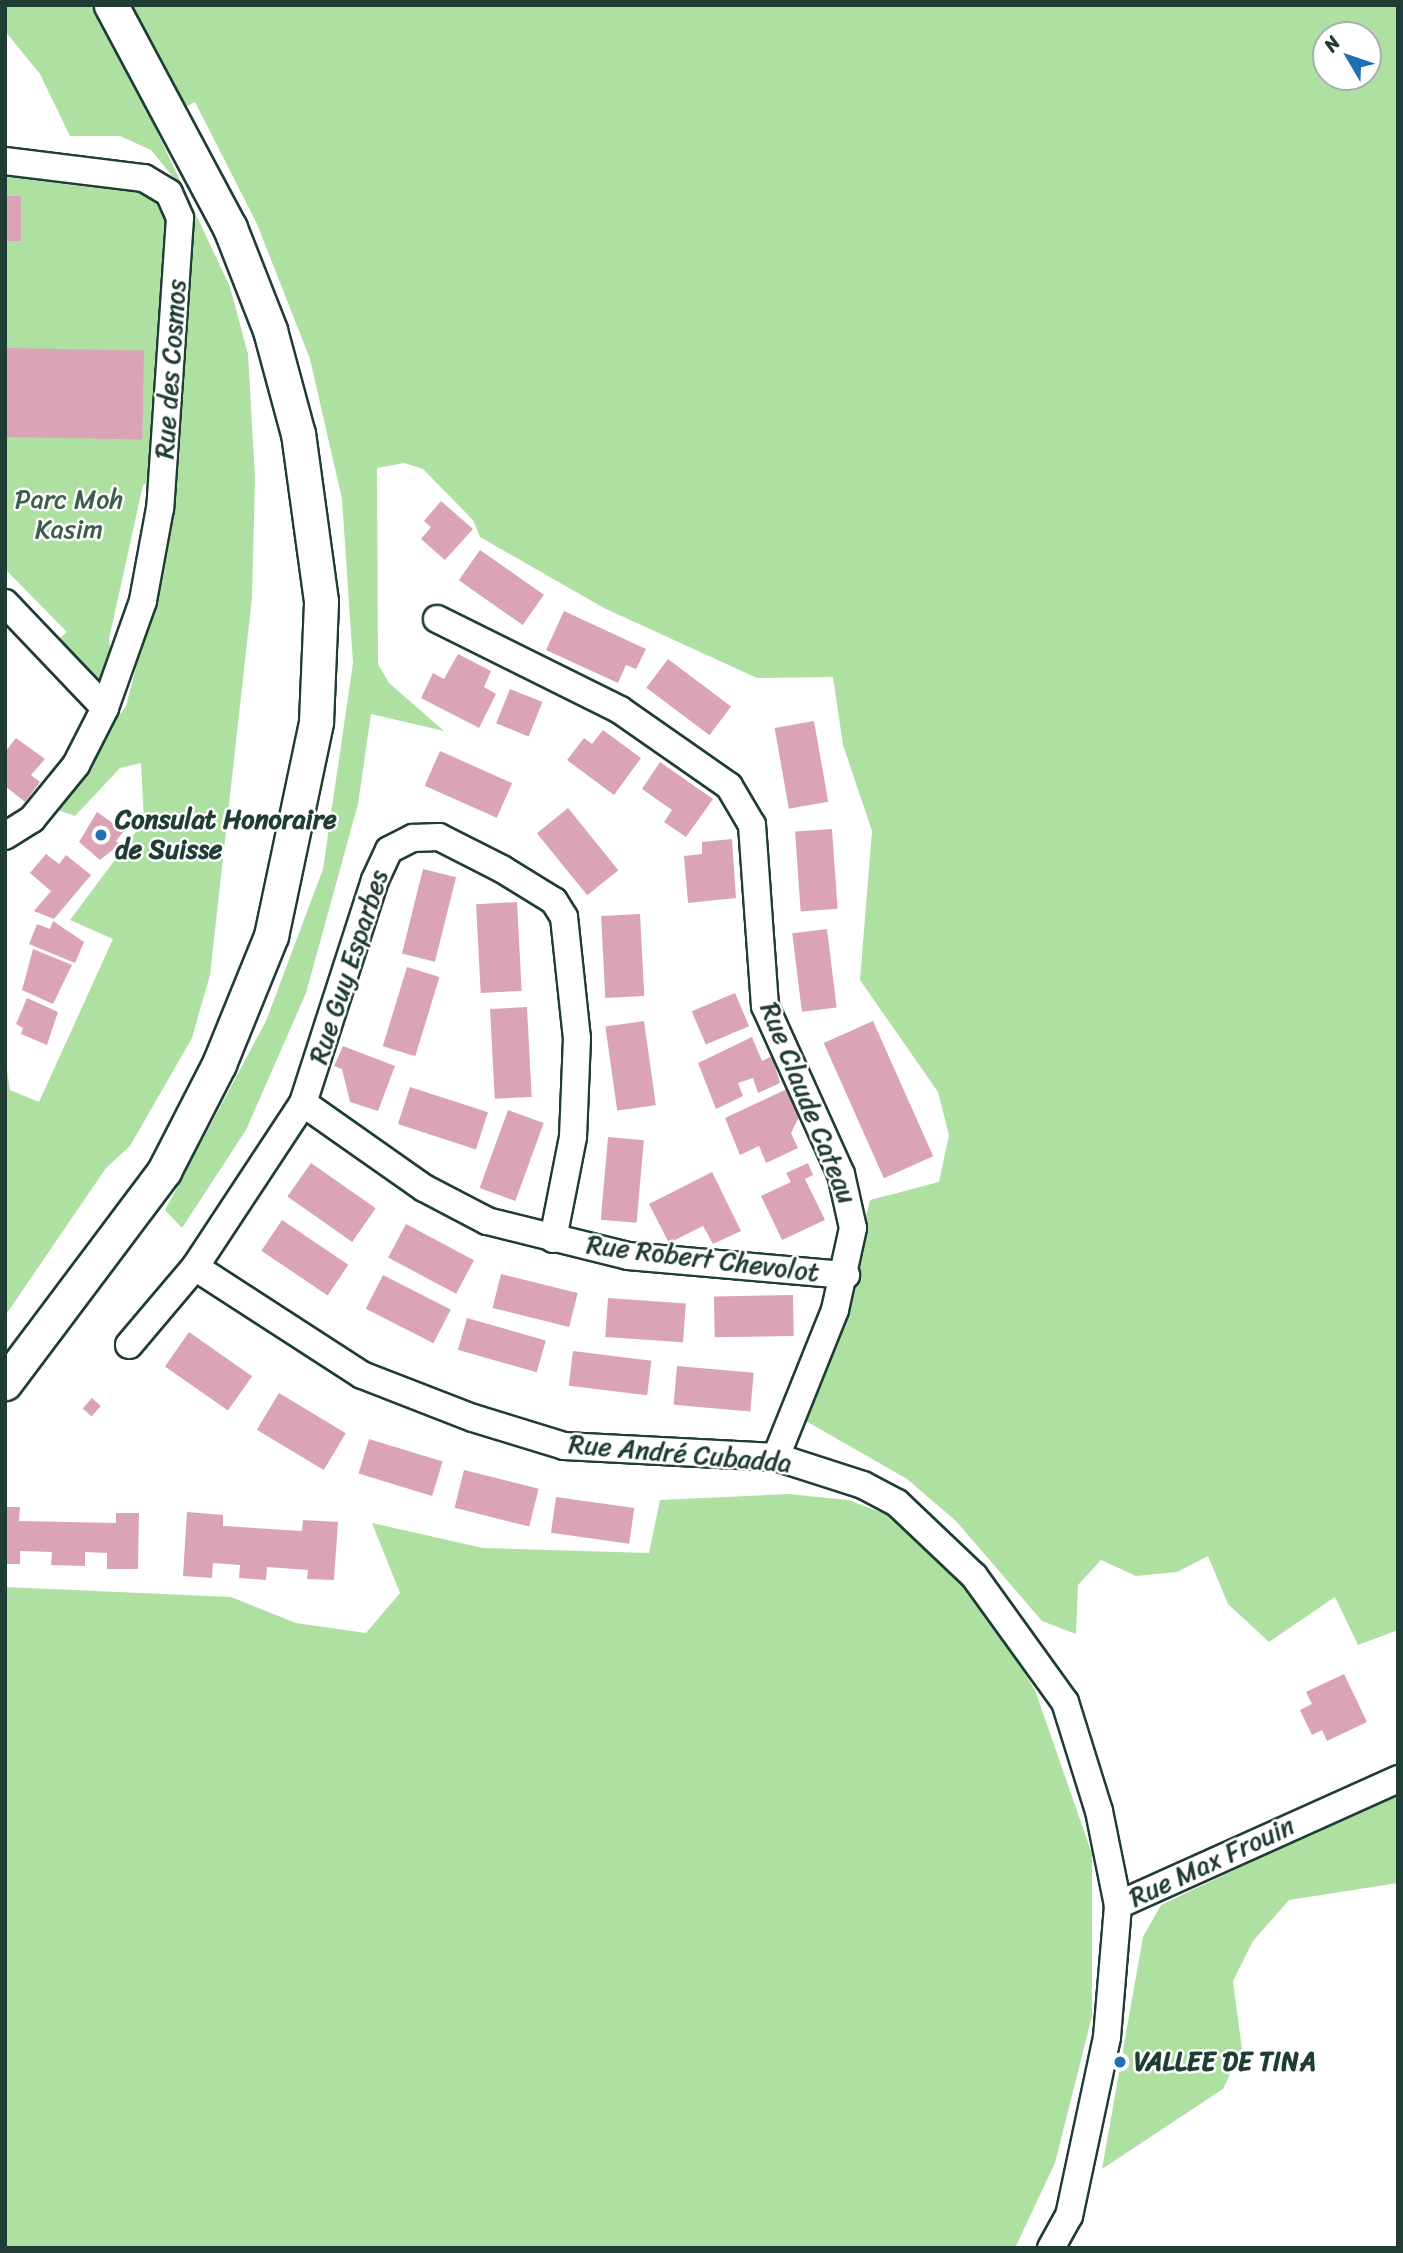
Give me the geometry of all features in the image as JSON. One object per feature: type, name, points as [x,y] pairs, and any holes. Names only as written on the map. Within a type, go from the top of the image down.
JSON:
[{"type":"main road","points":[[5,1383],[164,1171],[219,1065],[271,936],[316,722],[321,601],[298,434],[270,330],[230,228],[111,5]]},
{"type":"street","name":"Rue des Cosmos","points":[[5,161],[144,177],[169,193],[180,218],[160,508],[143,601],[105,708],[76,765],[32,819],[5,836]]},
{"type":"street","points":[[5,603],[105,708]]},
{"type":"street","name":"Rue Claude Cateau","points":[[437,619],[621,710],[701,764],[743,806],[755,849],[765,1006],[852,1205],[846,1275],[776,1457]]},
{"type":"street","name":"Rue Guy Esparbes","points":[[129,1345],[195,1267],[303,1103],[389,850],[413,838],[439,837],[533,886],[564,916],[577,1038],[573,1137],[553,1239]]},
{"type":"street","name":"Rue Robert Chevolot","points":[[303,1103],[424,1188],[487,1221],[628,1255],[846,1275]]},
{"type":"street","name":"Rue André Cubadda","points":[[195,1267],[362,1375],[472,1418],[564,1446],[776,1457],[863,1485],[897,1503],[927,1525],[1011,1620],[1065,1702],[1079,1741],[1118,1905]]},
{"type":"street","name":"Rue Max Frouin","points":[[1051,2248],[1069,2216],[1107,2037],[1118,1905],[1398,1779]]},
{"type":"green space","points":[[5,5],[1398,5],[1398,1630],[1358,1645],[1335,1597],[1269,1642],[1228,1604],[1208,1556],[1177,1572],[1136,1576],[1101,1560],[1078,1585],[1076,1634],[1042,1621],[956,1521],[907,1479],[799,1417],[845,1301],[870,1200],[939,1182],[949,1135],[938,1092],[860,980],[872,831],[843,745],[833,677],[757,678],[604,608],[480,537],[473,520],[423,469],[404,463],[377,468],[378,664],[389,683],[444,731],[371,714],[358,804],[306,993],[246,1130],[182,1228],[165,1210],[266,1021],[323,869],[353,663],[342,499],[310,359],[257,224],[195,102],[153,123],[230,287],[248,354],[255,478],[252,598],[210,975],[192,1038],[130,1146],[106,1168],[5,1316],[5,1057],[10,1090],[39,1102],[113,939],[70,920],[144,821],[141,763],[120,768],[75,816],[52,808],[126,706],[169,542],[187,212],[173,177],[151,150],[120,136],[70,136],[40,74],[5,31]]},
{"type":"green space","name":"Parc Moh Kasim","points":[[5,168],[144,183],[173,216],[159,475],[143,485],[109,639],[113,670],[98,686],[53,644],[67,632],[5,569]]},
{"type":"green space","points":[[788,1494],[848,1500],[891,1516],[935,1553],[995,1625],[1035,1690],[1092,1854],[1092,2016],[1055,2163],[1015,2248],[5,2248],[5,1587],[231,1597],[296,1623],[366,1633],[400,1593],[372,1523],[483,1548],[649,1553],[660,1500]]},
{"type":"green space","points":[[1398,1792],[1398,1883],[1289,1900],[1253,1941],[1233,1981],[1242,2049],[1223,2089],[1102,2169],[1143,1937],[1161,1905]]},
{"type":"building","points":[[5,196],[21,196],[21,241],[5,241]]},
{"type":"building","points":[[5,348],[144,350],[142,439],[5,437]]},
{"type":"building","points":[[441,501],[473,529],[445,560],[421,539],[431,527],[424,521]]},
{"type":"building","points":[[480,550],[544,595],[523,625],[459,580]]},
{"type":"building","points":[[564,611],[646,649],[636,669],[626,665],[618,683],[546,650]]},
{"type":"building","points":[[458,654],[491,671],[484,687],[496,694],[479,728],[421,698],[433,673],[444,679]]},
{"type":"building","points":[[668,659],[731,707],[709,735],[646,688]]},
{"type":"building","points":[[510,689],[542,702],[529,736],[496,723]]},
{"type":"building","points":[[814,721],[828,802],[789,809],[775,728]]},
{"type":"building","points":[[603,730],[641,758],[614,795],[567,760],[584,738],[592,744]]},
{"type":"building","points":[[16,738],[45,759],[31,775],[40,782],[25,802],[5,786],[5,752]]},
{"type":"building","points":[[440,751],[512,783],[497,818],[425,786]]},
{"type":"building","points":[[660,762],[713,799],[686,837],[664,822],[672,810],[642,789]]},
{"type":"building","points":[[568,808],[618,870],[587,895],[537,833]]},
{"type":"building","name":"Consulat Honoraire de Suisse","points":[[97,812],[124,831],[116,841],[120,844],[100,860],[79,842]]},
{"type":"building","points":[[832,829],[838,909],[801,911],[795,832]]},
{"type":"building","points":[[732,839],[736,898],[688,903],[684,856],[702,854],[702,842]]},
{"type":"building","points":[[46,854],[59,864],[66,855],[91,875],[54,919],[34,911],[51,891],[30,873]]},
{"type":"building","points":[[423,869],[456,877],[435,962],[402,953]]},
{"type":"building","points":[[517,902],[522,991],[481,993],[476,904]]},
{"type":"building","points":[[640,914],[644,996],[605,998],[601,916]]},
{"type":"building","points":[[53,921],[84,942],[75,963],[29,944],[37,924],[50,929]]},
{"type":"building","points":[[827,929],[837,1007],[802,1012],[792,933]]},
{"type":"building","points":[[33,949],[72,965],[53,1004],[22,990]]},
{"type":"building","points":[[407,967],[440,977],[415,1056],[383,1046]]},
{"type":"building","points":[[735,993],[749,1026],[706,1045],[692,1011]]},
{"type":"building","points":[[27,998],[58,1012],[47,1045],[21,1034],[23,1028],[16,1024]]},
{"type":"building","points":[[527,1007],[532,1097],[495,1099],[490,1009]]},
{"type":"building","points":[[644,1021],[656,1105],[617,1111],[605,1026]]},
{"type":"building","points":[[873,1021],[933,1156],[884,1178],[824,1043]]},
{"type":"building","points":[[752,1037],[762,1061],[772,1056],[780,1083],[758,1093],[753,1078],[738,1083],[743,1096],[716,1109],[698,1063]]},
{"type":"building","points":[[343,1046],[395,1066],[378,1111],[350,1102],[342,1069],[334,1066]]},
{"type":"building","points":[[410,1087],[488,1112],[476,1149],[398,1124]]},
{"type":"building","points":[[789,1088],[801,1113],[791,1133],[798,1148],[766,1163],[759,1146],[740,1155],[725,1118]]},
{"type":"building","points":[[508,1110],[544,1123],[515,1201],[480,1188]]},
{"type":"building","points":[[608,1137],[644,1140],[637,1223],[601,1220]]},
{"type":"building","points":[[311,1163],[376,1208],[352,1242],[287,1197]]},
{"type":"building","points":[[808,1163],[813,1175],[805,1179],[825,1220],[782,1240],[761,1196],[791,1182],[786,1173]]},
{"type":"building","points":[[712,1172],[741,1231],[713,1244],[703,1226],[669,1243],[649,1204]]},
{"type":"building","points":[[282,1220],[348,1265],[328,1295],[261,1251]]},
{"type":"building","points":[[406,1224],[474,1260],[456,1294],[388,1258]]},
{"type":"building","points":[[501,1274],[578,1293],[569,1327],[493,1308]]},
{"type":"building","points":[[383,1275],[451,1310],[433,1343],[366,1309]]},
{"type":"building","points":[[793,1295],[794,1336],[715,1337],[714,1296]]},
{"type":"building","points":[[608,1298],[686,1303],[683,1342],[605,1337]]},
{"type":"building","points":[[467,1318],[546,1341],[537,1372],[458,1350]]},
{"type":"building","points":[[189,1332],[252,1376],[228,1411],[165,1366]]},
{"type":"building","points":[[573,1351],[651,1361],[647,1395],[569,1386]]},
{"type":"building","points":[[677,1366],[754,1373],[750,1412],[674,1405]]},
{"type":"building","points":[[279,1393],[346,1433],[324,1470],[257,1430]]},
{"type":"building","points":[[92,1398],[101,1406],[92,1416],[83,1408]]},
{"type":"building","points":[[369,1439],[443,1462],[432,1496],[358,1473]]},
{"type":"building","points":[[464,1470],[539,1489],[529,1526],[455,1508]]},
{"type":"building","points":[[556,1497],[634,1508],[629,1544],[551,1533]]},
{"type":"building","points":[[5,1507],[20,1507],[19,1521],[116,1523],[116,1513],[139,1513],[138,1569],[107,1569],[107,1553],[85,1552],[85,1566],[51,1565],[52,1552],[20,1551],[20,1564],[5,1564]]},
{"type":"building","points":[[187,1512],[223,1515],[223,1526],[302,1531],[303,1520],[338,1522],[334,1580],[307,1579],[308,1570],[267,1567],[266,1580],[239,1578],[240,1565],[213,1563],[212,1578],[183,1576]]},
{"type":"building","points":[[1344,1674],[1367,1722],[1327,1741],[1322,1730],[1312,1735],[1300,1710],[1312,1704],[1306,1692]]},
{"type":"place","name":"Consulat Honoraire de Suisse","points":[[101,835]]},
{"type":"place","name":"VALLEE DE TINA","points":[[1120,2062]]}]
